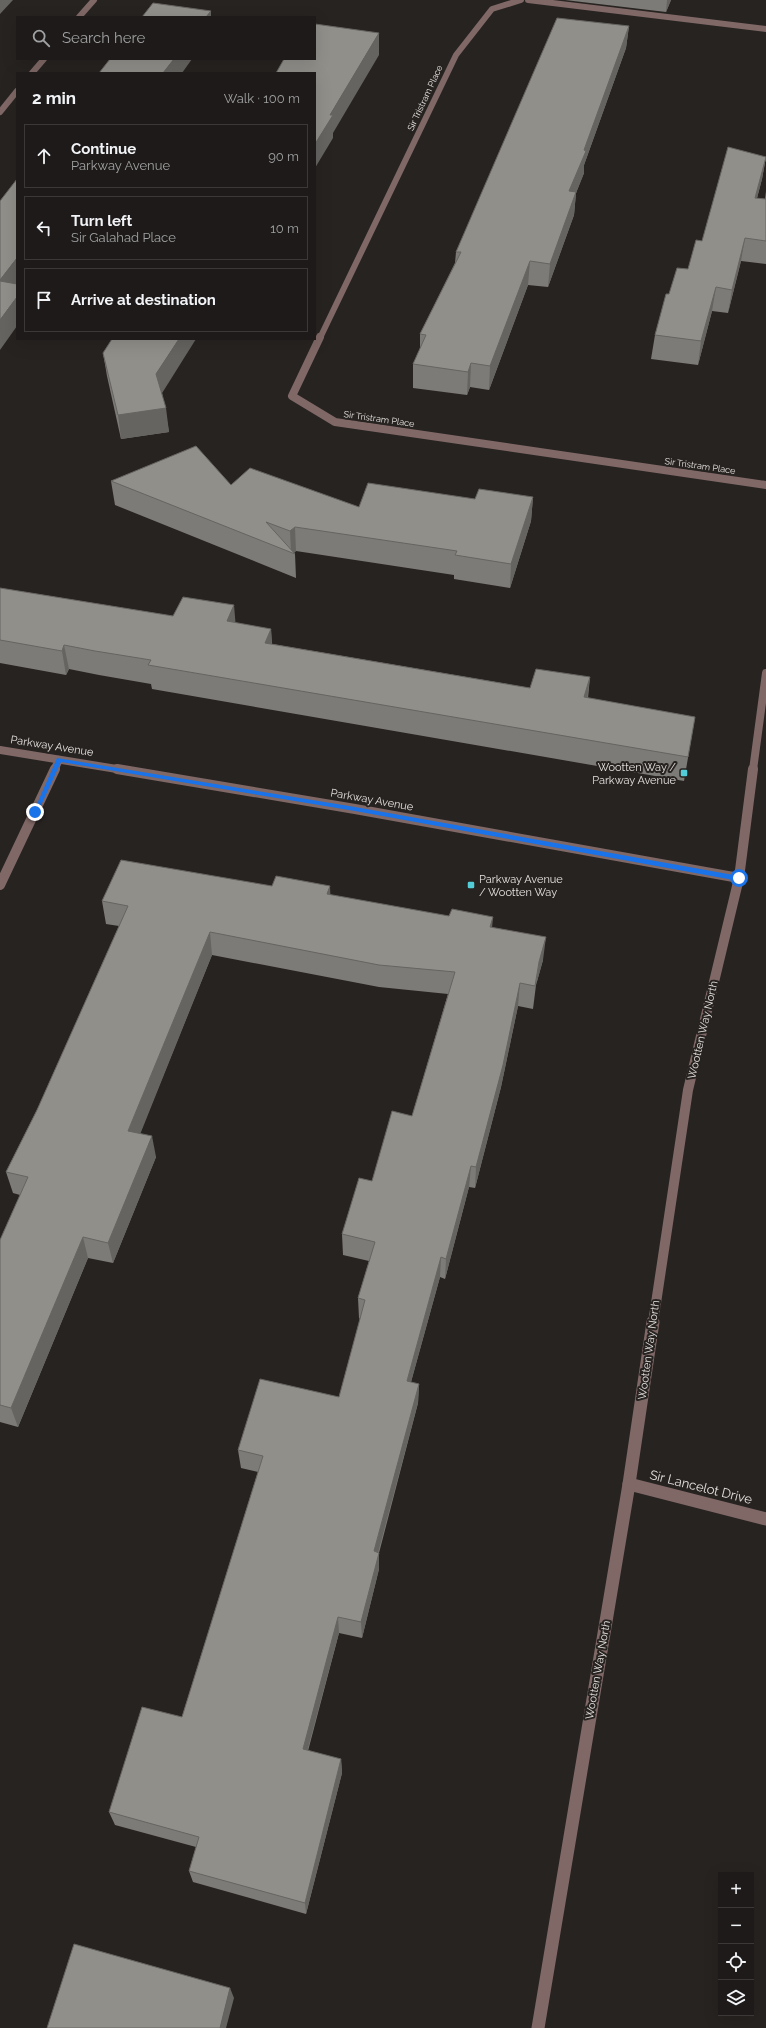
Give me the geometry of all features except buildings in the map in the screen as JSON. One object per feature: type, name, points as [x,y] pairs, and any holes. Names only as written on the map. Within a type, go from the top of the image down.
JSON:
[{"type":"street","points":[[80,16],[94,0]]},
{"type":"street","name":"Sir Tristram Place","points":[[521,0],[492,9],[456,55],[292,396],[334,422],[766,485]]},
{"type":"street","points":[[528,0],[698,22],[766,29]]},
{"type":"street","points":[[33,72],[43,60]]},
{"type":"street","points":[[0,112],[16,92]]},
{"type":"street","name":"Wootten Way North","points":[[538,2028],[629,1484],[688,1090],[739,878],[766,673]]},
{"type":"street","name":"Parkway Avenue","points":[[0,750],[355,809],[739,878]]},
{"type":"street","points":[[0,885],[59,760]]},
{"type":"street","name":"Sir Lancelot Drive","points":[[629,1484],[766,1519]]},
{"type":"place","name":"Wootten Way / Parkway Avenue","points":[[684,773]]},
{"type":"place","name":"Parkway Avenue / Wootten Way","points":[[471,885]]},
{"type":"route","points":[[35,812],[59,760],[355,809],[739,878]]}]
